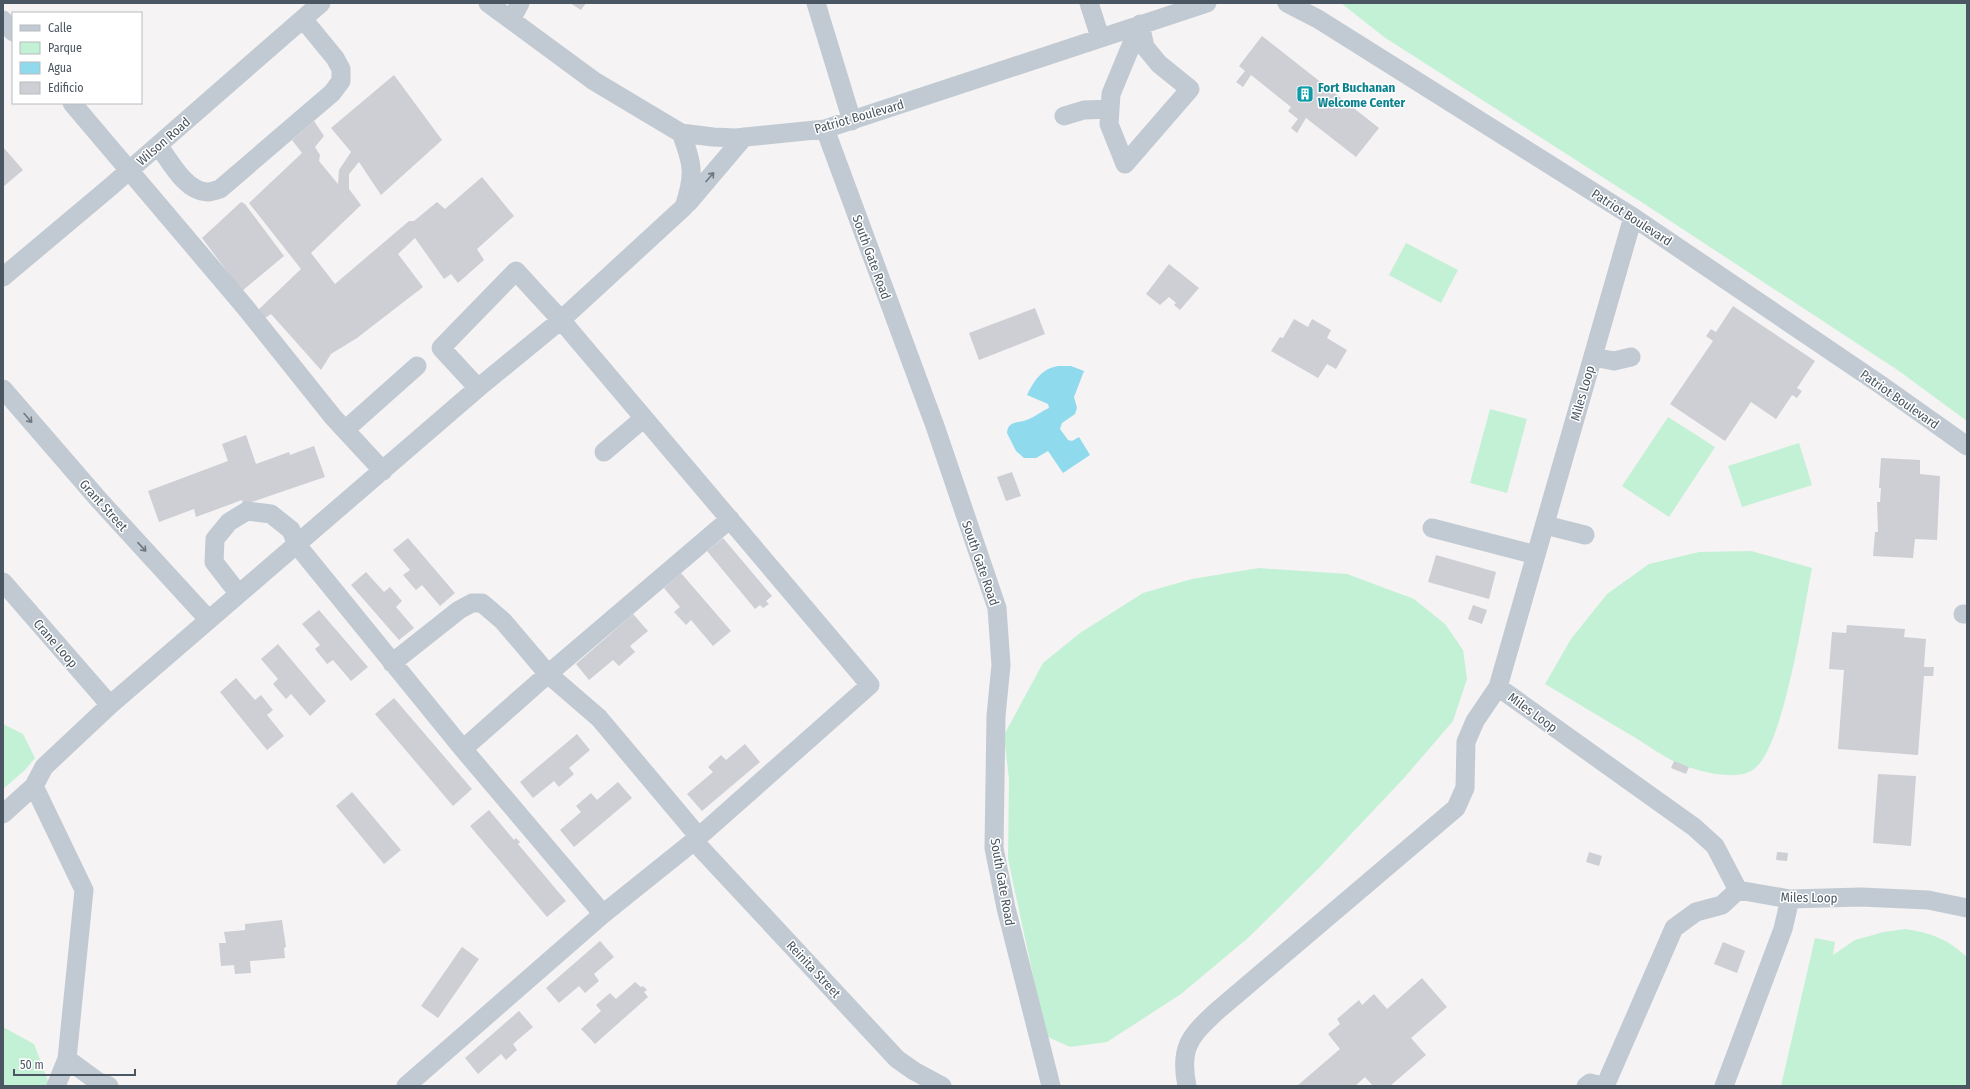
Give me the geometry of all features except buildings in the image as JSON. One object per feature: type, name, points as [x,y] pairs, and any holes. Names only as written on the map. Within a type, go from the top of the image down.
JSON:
[{"type":"street","name":"Wilson Road","points":[[3,276],[129,171],[321,3]]},
{"type":"street","name":"Patriot Boulevard","points":[[488,3],[594,81],[682,133],[713,137],[796,132],[825,128],[852,121],[1100,37],[1207,3]]},
{"type":"street","points":[[511,20],[520,3]]},
{"type":"street","points":[[816,3],[852,121]]},
{"type":"street","points":[[1089,3],[1100,37]]},
{"type":"street","name":"Patriot Boulevard","points":[[1287,3],[1318,19],[1633,217],[1881,385],[1967,446]]},
{"type":"street","points":[[158,145],[181,177],[193,187],[207,192],[220,189],[332,93],[341,81],[340,69],[335,58],[303,19]]},
{"type":"street","points":[[3,20],[12,31]]},
{"type":"street","points":[[1140,24],[1145,47],[1159,64],[1190,90],[1125,164],[1109,124],[1111,94],[1140,24]]},
{"type":"street","points":[[73,104],[245,307],[344,430],[383,471]]},
{"type":"street","points":[[1064,116],[1084,110],[1110,108]]},
{"type":"street","name":"South Gate Road","points":[[825,128],[935,426],[997,608],[1001,666],[996,716],[994,848],[1006,908],[1051,1086]]},
{"type":"street","points":[[682,133],[691,158],[692,174],[690,188],[684,207]]},
{"type":"street","points":[[3,814],[34,786],[44,767],[110,705],[238,593],[383,471],[478,388],[561,320],[684,207],[747,136]]},
{"type":"street","name":"Miles Loop","points":[[1633,217],[1498,687],[1694,827],[1715,846],[1738,890],[1790,899],[1861,897],[1928,900],[1967,908]]},
{"type":"street","points":[[406,1086],[603,914],[696,839],[870,685],[561,320],[516,271],[441,348],[478,388]]},
{"type":"street","points":[[1593,357],[1614,361],[1631,357]]},
{"type":"street","points":[[344,430],[417,366]]},
{"type":"street","name":"Grant Street","points":[[3,389],[99,500],[208,619]]},
{"type":"street","points":[[604,452],[644,418]]},
{"type":"street","points":[[238,593],[214,562],[215,539],[229,522],[247,511],[272,514],[291,530],[296,545],[463,749],[603,914]]},
{"type":"street","points":[[463,749],[548,674],[730,519]]},
{"type":"street","points":[[1545,524],[1585,534]]},
{"type":"street","points":[[1432,528],[1536,555]]},
{"type":"street","name":"Crane Loop","points":[[3,582],[110,705]]},
{"type":"street","name":"Reinita Street","points":[[392,663],[459,610],[472,604],[482,603],[503,621],[548,674],[599,718],[696,839],[898,1059],[914,1071],[942,1086]]},
{"type":"street","points":[[1187,1086],[1183,1069],[1187,1045],[1199,1028],[1216,1011],[1456,808],[1466,788],[1466,742],[1475,721],[1498,687]]},
{"type":"street","points":[[34,786],[84,890],[67,1059],[56,1086]]},
{"type":"street","points":[[1586,1086],[1590,1083],[1603,1086],[1674,928],[1696,912],[1722,905],[1738,890]]},
{"type":"street","points":[[1724,1086],[1783,929],[1790,899]]},
{"type":"street","points":[[67,1059],[97,1081],[110,1086]]},
{"type":"green space","points":[[1341,3],[1967,3],[1967,421],[1899,371],[1646,205],[1384,37]]},
{"type":"green space","points":[[1406,243],[1458,270],[1441,303],[1389,275]]},
{"type":"green space","points":[[1490,409],[1527,419],[1507,493],[1470,483]]},
{"type":"green space","points":[[1668,417],[1715,447],[1669,517],[1622,486]]},
{"type":"green space","points":[[1799,443],[1812,485],[1742,507],[1728,466]]},
{"type":"green space","points":[[1751,551],[1812,568],[1791,675],[1775,734],[1765,756],[1754,769],[1737,775],[1726,775],[1715,774],[1675,762],[1545,684],[1571,639],[1607,594],[1649,564],[1699,552]]},
{"type":"green space","points":[[1259,568],[1347,574],[1414,599],[1445,624],[1463,650],[1467,679],[1453,721],[1404,778],[1318,869],[1248,938],[1181,994],[1107,1042],[1070,1047],[1046,1036],[1008,859],[1009,779],[1004,735],[1043,663],[1080,633],[1143,593],[1192,579]]},
{"type":"green space","points":[[3,724],[23,734],[35,758],[25,770],[3,789]]},
{"type":"green space","points":[[1905,929],[1931,935],[1946,941],[1967,957],[1967,1086],[1781,1086],[1815,938],[1835,942],[1833,955],[1855,940],[1884,932]]},
{"type":"green space","points":[[3,1027],[34,1044],[50,1086],[3,1086]]},
{"type":"water","points":[[1058,366],[1071,366],[1084,371],[1074,397],[1077,408],[1075,414],[1062,423],[1060,429],[1068,440],[1072,441],[1079,437],[1090,455],[1063,473],[1048,451],[1036,458],[1024,458],[1016,451],[1007,433],[1012,424],[1029,419],[1049,408],[1048,404],[1027,395],[1035,380],[1039,376],[1047,370]]},
{"type":"place","name":"Fort Buchanan Welcome Center","points":[[1305,94]]}]
